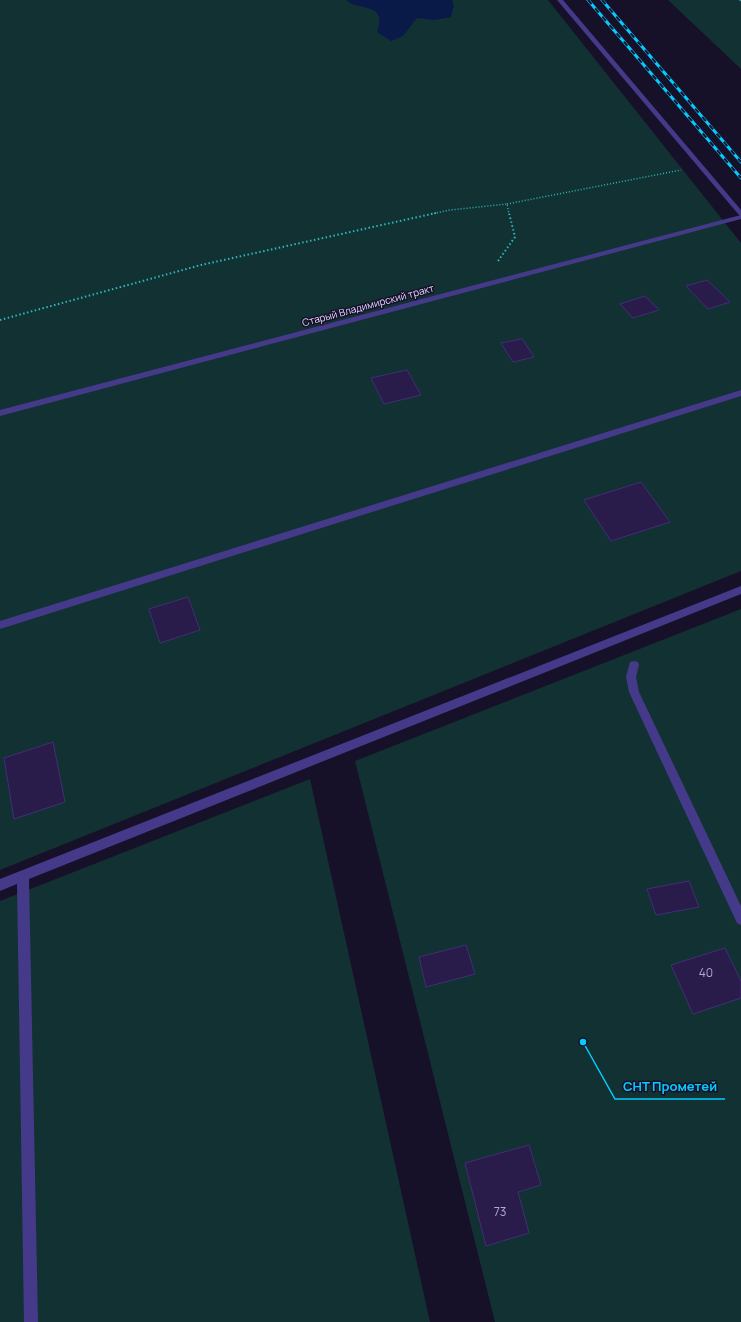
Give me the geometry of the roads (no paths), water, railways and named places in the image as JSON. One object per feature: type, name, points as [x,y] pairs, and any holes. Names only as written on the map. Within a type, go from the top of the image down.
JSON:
[{"type":"street","points":[[560,0],[741,215]]},
{"type":"street","name":"Старый Владимирский тракт","points":[[0,413],[501,281],[741,215]]},
{"type":"street","points":[[0,625],[741,393]]},
{"type":"street","points":[[0,885],[741,590]]},
{"type":"street","points":[[634,665],[631,677],[634,692],[741,919]]},
{"type":"street","points":[[23,876],[31,1322]]},
{"type":"water","points":[[346,0],[452,0],[454,6],[451,17],[435,20],[417,18],[403,36],[391,41],[377,32],[380,22],[379,16],[375,12]]},
{"type":"railway","points":[[588,0],[741,178]]},
{"type":"railway","points":[[602,0],[741,162]]},
{"type":"place","name":"СНТ Прометей","points":[[583,1042]]}]
